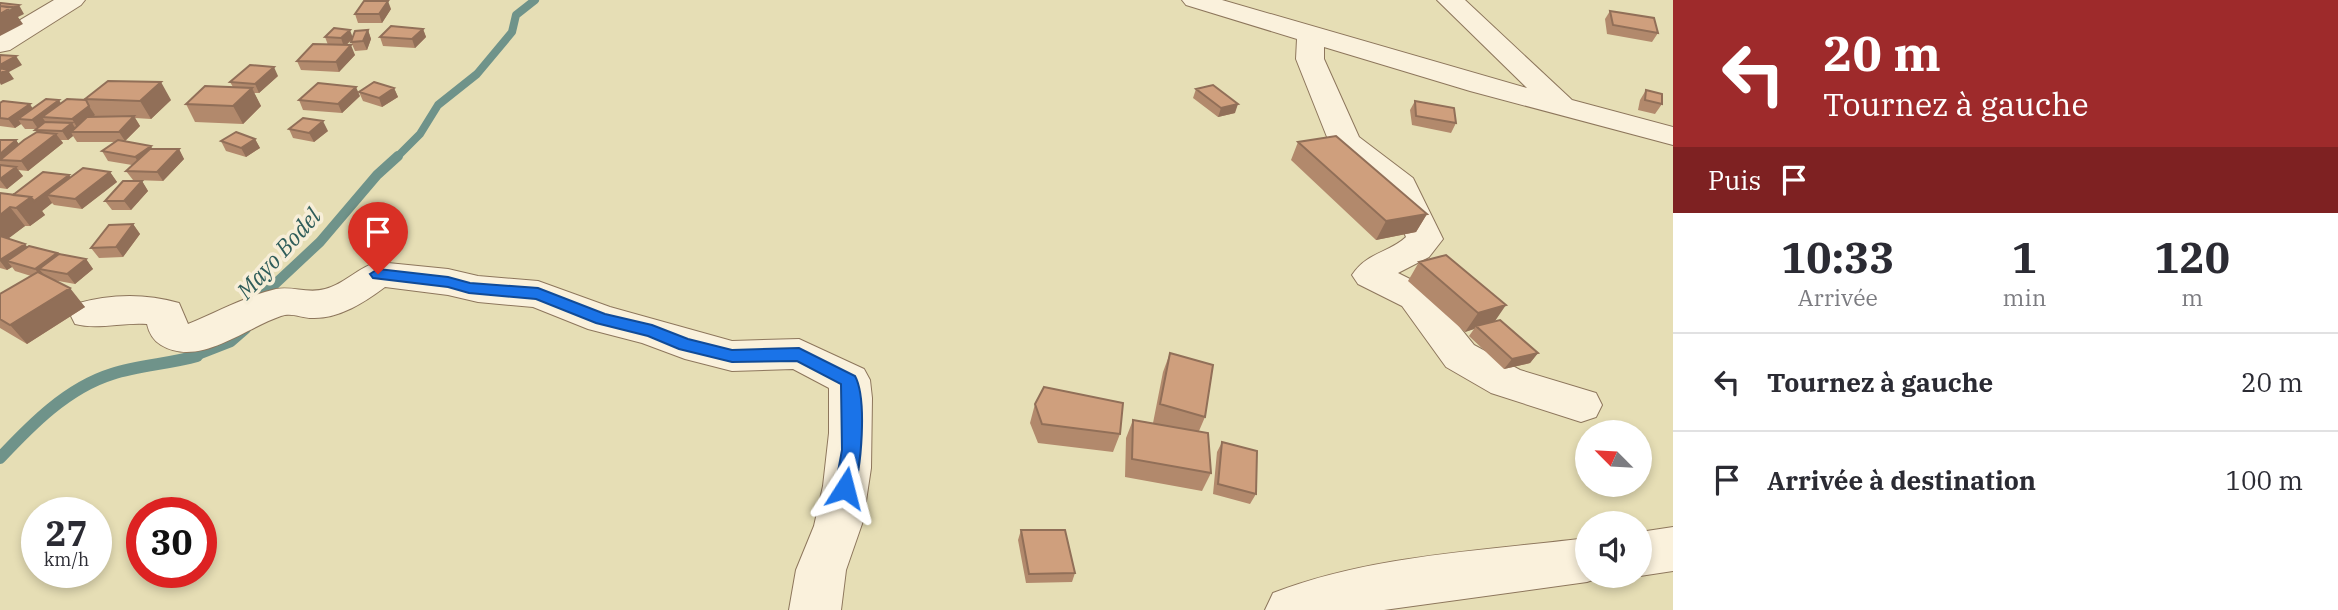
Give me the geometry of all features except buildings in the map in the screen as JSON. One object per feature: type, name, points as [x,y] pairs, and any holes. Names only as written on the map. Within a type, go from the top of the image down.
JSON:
[{"type":"street","points":[[0,44],[72,0]]},
{"type":"street","points":[[1195,0],[1310,36],[1673,136]]},
{"type":"street","points":[[1450,0],[1564,107]]},
{"type":"street","points":[[1310,36],[1310,60],[1345,142],[1401,185],[1425,239],[1416,249],[1390,260],[1371,275],[1415,297],[1460,356],[1506,382],[1581,405]]},
{"type":"street","points":[[89,314],[126,308],[165,313],[168,330],[179,337],[191,339],[278,302],[295,301],[313,305],[332,301],[350,294],[378,274],[448,282],[469,288],[538,294],[602,319],[652,331],[685,344],[732,356],[799,354],[849,380],[852,409],[851,450],[838,523],[824,559],[815,610]]},
{"type":"street","points":[[1652,553],[1673,550]]},
{"type":"street","points":[[1291,610],[1387,586],[1575,562]]},
{"type":"shaded area","points":[[0,0],[1673,0],[1673,610],[0,610]]},
{"type":"waterway","name":"Mayo Bodel","points":[[398,156],[420,134],[438,105],[477,74],[512,32],[516,15],[535,0]]},
{"type":"waterway","name":"Mayo Bodel","points":[[259,299],[320,242],[377,175],[398,156]]},
{"type":"waterway","name":"Mayo Bodel","points":[[192,357],[231,342],[246,329]]},
{"type":"waterway","name":"Mayo Bodel","points":[[192,357],[197,356]]},
{"type":"waterway","name":"Mayo Bodel","points":[[0,458],[51,409],[80,388],[122,371],[192,357]]},
{"type":"route","points":[[378,274],[448,282],[469,288],[538,294],[602,319],[652,331],[685,344],[732,356],[799,354],[849,380],[852,409],[851,450],[845,488]]}]
